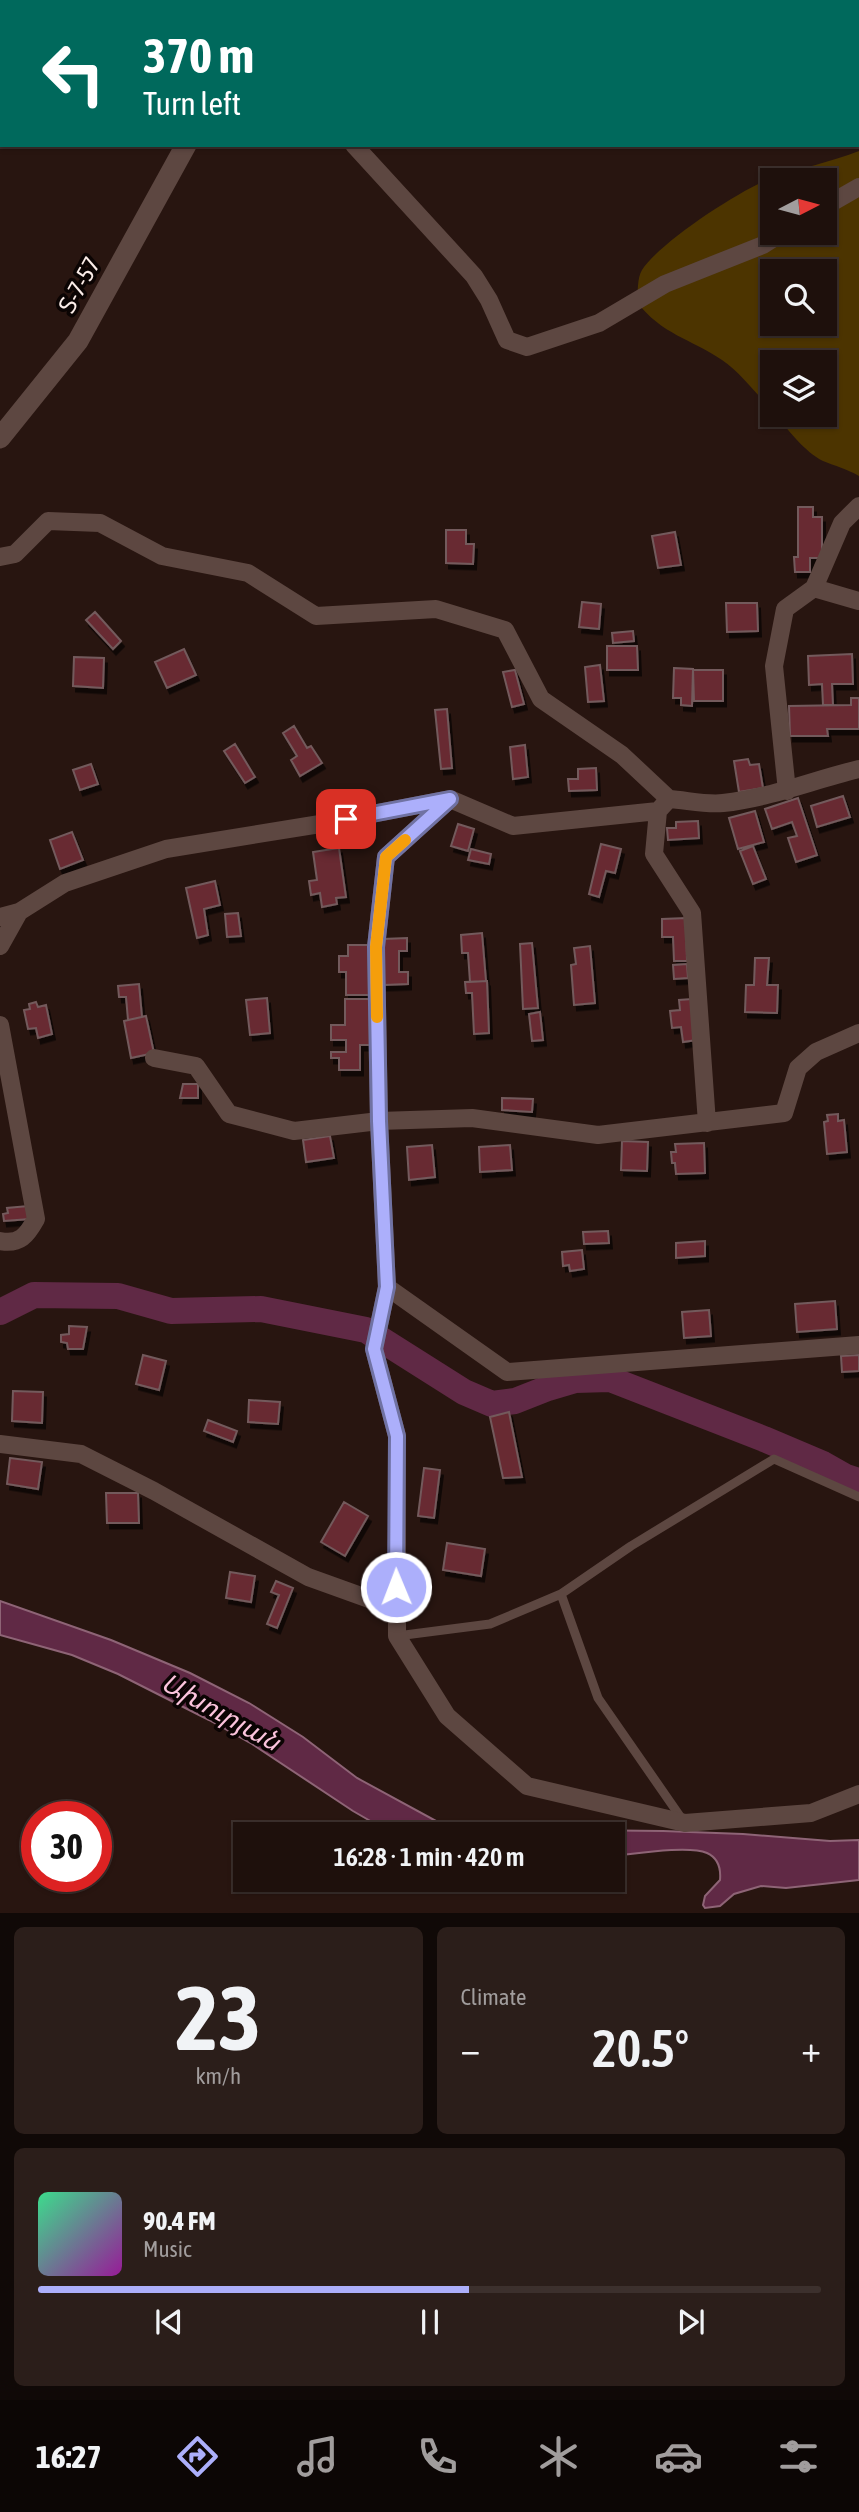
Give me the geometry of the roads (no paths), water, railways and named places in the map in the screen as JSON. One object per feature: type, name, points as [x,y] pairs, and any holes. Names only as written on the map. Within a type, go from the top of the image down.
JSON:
[{"type":"street","name":"Տ-7-57","points":[[0,438],[79,341],[185,147]]},
{"type":"street","points":[[356,147],[474,276],[489,300],[507,340],[527,347],[599,323],[665,284],[763,245]]},
{"type":"street","points":[[837,200],[859,187]]},
{"type":"street","points":[[787,791],[774,666],[785,609],[814,588],[842,523],[859,506]]},
{"type":"street","points":[[0,557],[15,555],[48,521],[100,523],[162,556],[248,573],[316,616],[436,609],[505,630],[541,699],[622,755],[663,805],[654,854],[692,913],[707,1123]]},
{"type":"street","points":[[814,588],[859,601]]},
{"type":"street","points":[[0,917],[19,912],[65,883],[166,849],[450,799],[513,826],[663,805],[720,804],[787,791],[832,775],[859,769]]},
{"type":"street","points":[[450,799],[386,857],[376,947],[379,1121],[387,1287],[374,1349],[397,1436],[397,1636],[447,1716],[527,1786],[685,1823],[811,1813],[859,1794]]},
{"type":"street","points":[[0,946],[19,912]]},
{"type":"street","points":[[0,1025],[36,1219],[27,1235],[10,1243],[0,1241]]},
{"type":"street","points":[[154,1058],[196,1066],[229,1114],[294,1131],[379,1121],[472,1118],[598,1135],[783,1112],[798,1068],[816,1052],[859,1033]]},
{"type":"street","points":[[387,1287],[507,1372],[859,1345]]},
{"type":"street","points":[[0,1444],[81,1454],[155,1491],[309,1577],[397,1609]]},
{"type":"lane","points":[[397,1636],[490,1624],[561,1594],[631,1546],[774,1459],[859,1497]]},
{"type":"lane","points":[[561,1594],[598,1699],[685,1823]]},
{"type":"water","name":"Ախուրյան","points":[[0,1601],[111,1640],[190,1673],[249,1703],[303,1737],[357,1778],[442,1822],[372,1822],[252,1744],[118,1674],[72,1655],[0,1635]]},
{"type":"water","points":[[625,1831],[743,1834],[830,1841],[859,1840],[859,1880],[786,1888],[761,1886],[734,1894],[720,1906],[705,1908],[705,1896],[720,1880],[718,1864],[714,1858],[707,1853],[687,1850],[625,1855]]},
{"type":"waterway","points":[[0,1312],[34,1295],[118,1296],[171,1311],[261,1309],[366,1330],[464,1392],[492,1404],[515,1401],[575,1380],[610,1379],[764,1439],[859,1481]]}]
